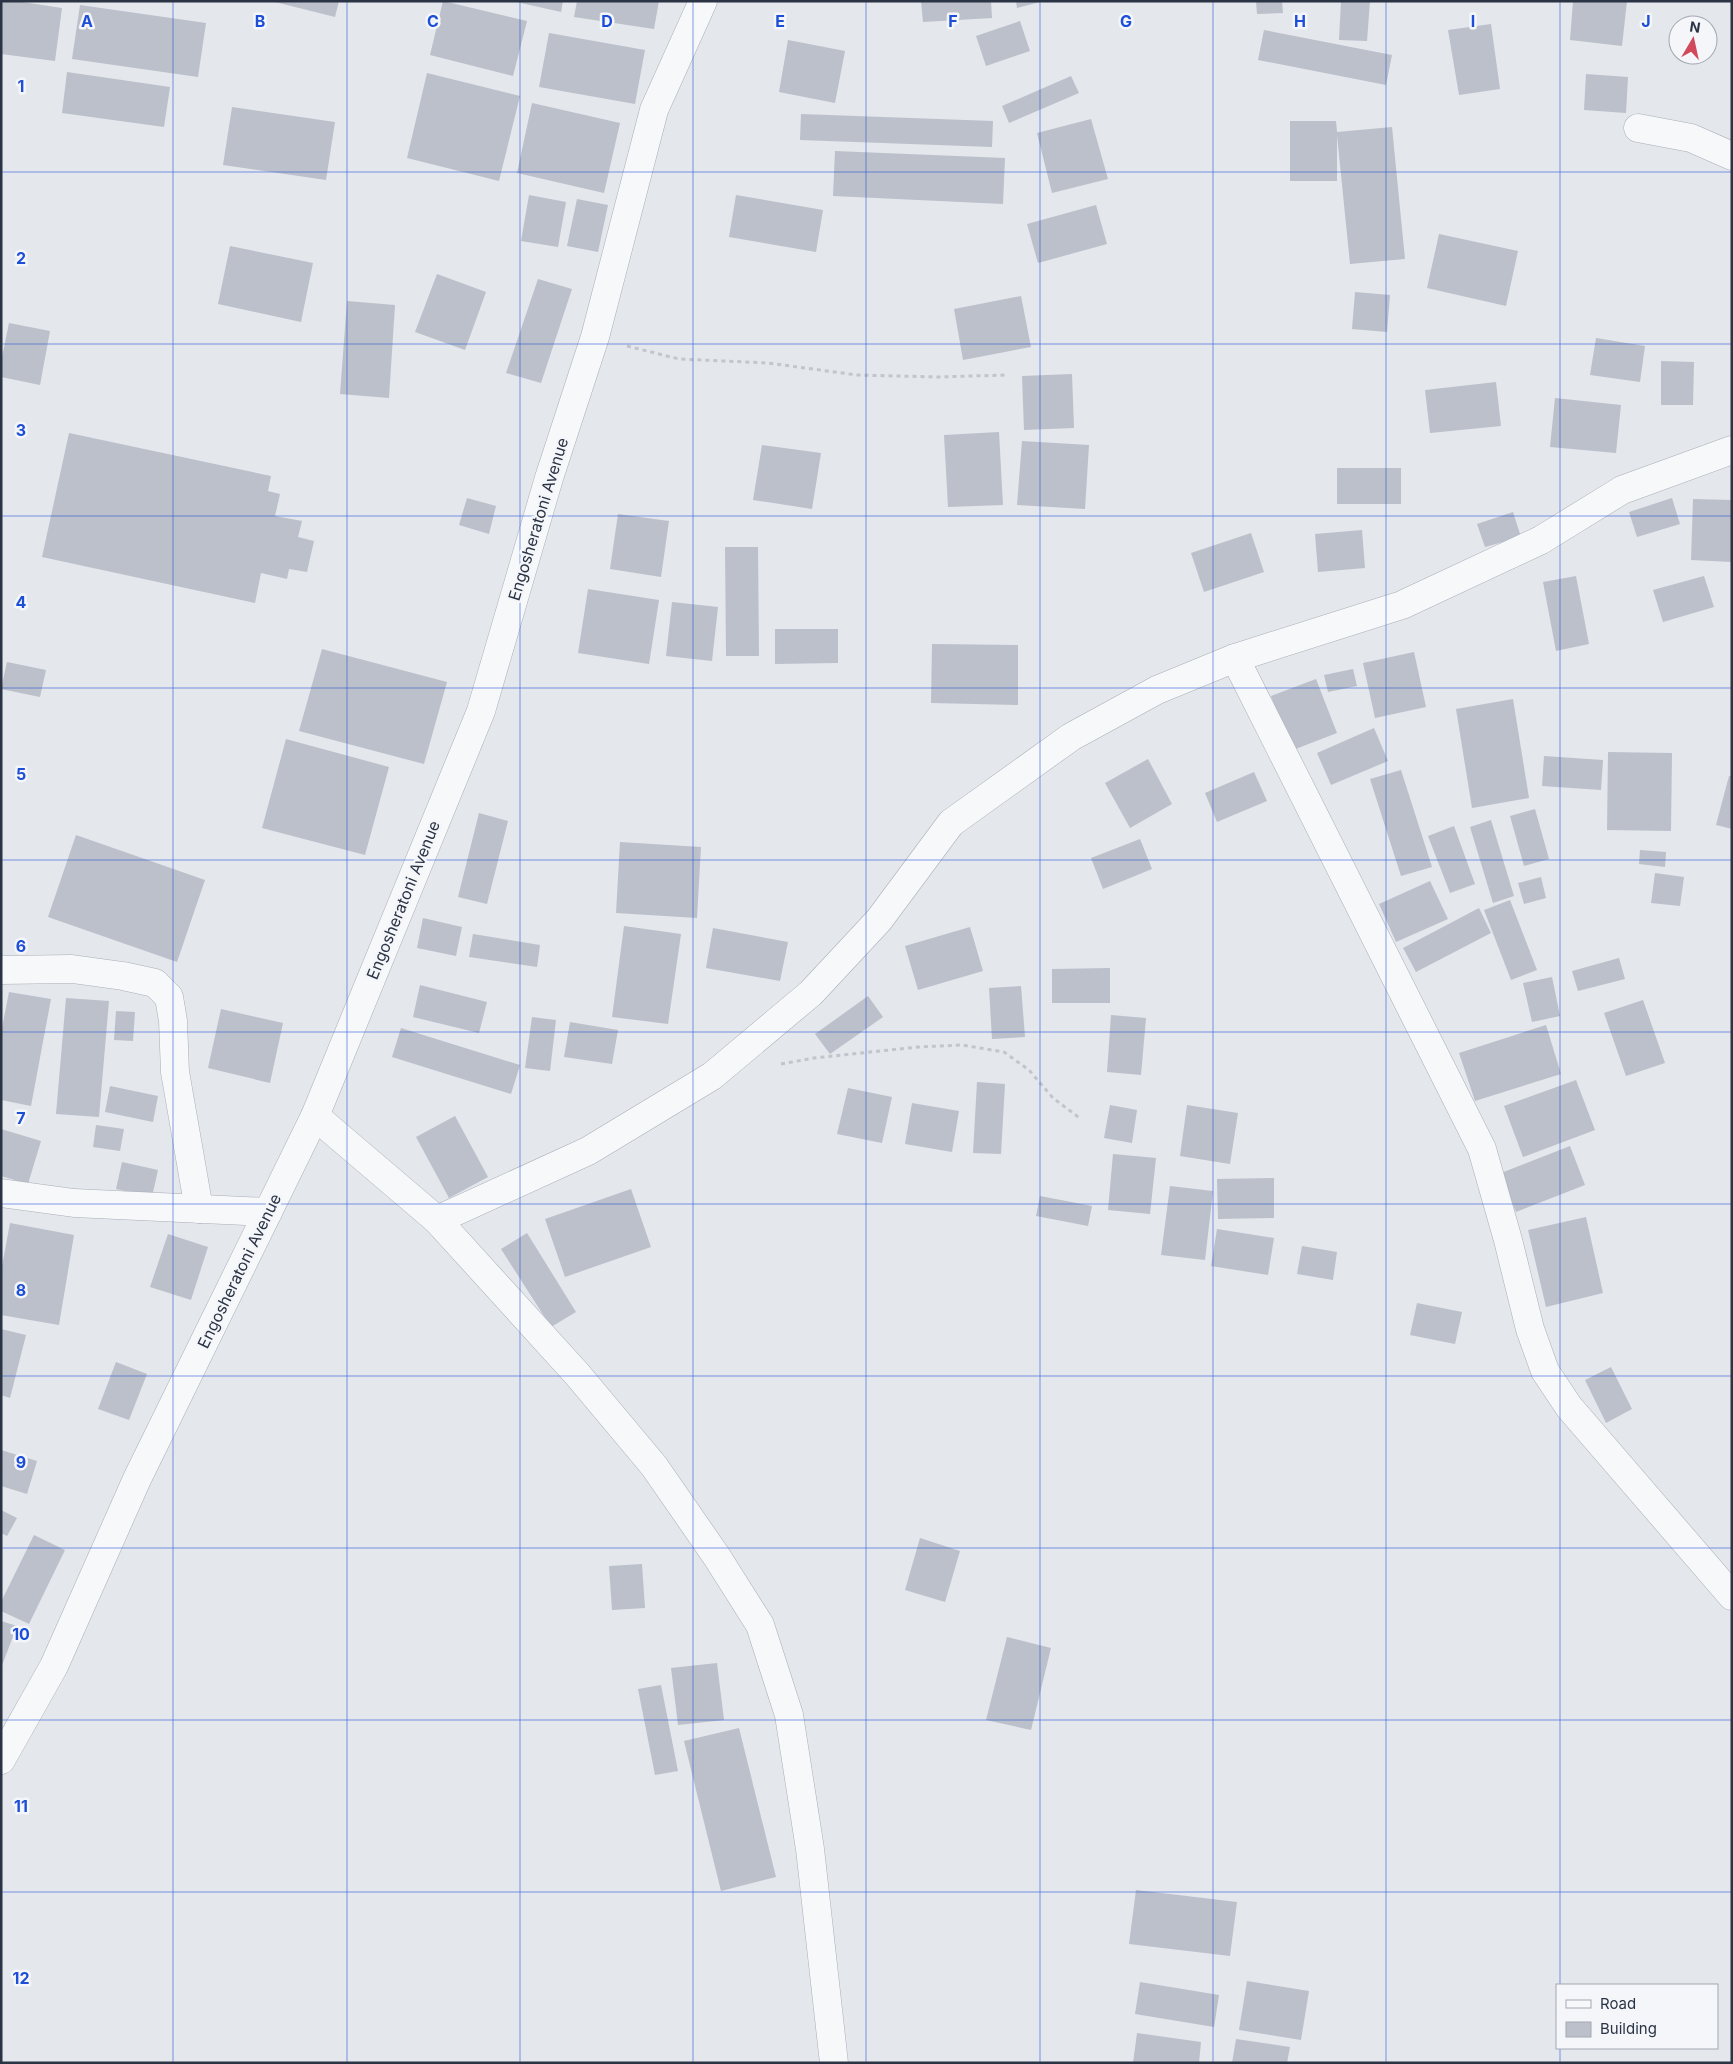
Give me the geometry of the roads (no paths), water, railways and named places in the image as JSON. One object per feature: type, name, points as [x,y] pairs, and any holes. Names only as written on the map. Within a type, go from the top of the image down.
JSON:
[{"type":"street","name":"Engosheratoni Avenue","points":[[1,1760],[54,1666],[137,1479],[315,1116],[480,711],[549,478],[595,337],[654,110],[703,1]]},
{"type":"street","points":[[1638,128],[1691,138],[1732,156]]},
{"type":"street","points":[[437,1220],[588,1151],[712,1076],[818,986],[879,920],[950,823],[1071,737],[1157,690],[1235,658],[1402,605],[1541,540],[1622,490],[1732,450]]},
{"type":"street","points":[[1235,658],[1482,1149],[1508,1240],[1530,1329],[1545,1371],[1569,1407],[1732,1596]]},
{"type":"street","points":[[1,970],[72,970],[123,976],[155,983],[169,997],[173,1020],[175,1072],[199,1209]]},
{"type":"street","points":[[315,1116],[437,1220],[577,1374],[654,1466],[717,1557],[760,1625],[789,1715],[810,1849],[834,2063]]},
{"type":"street","points":[[1,1193],[74,1203],[268,1212]]}]
